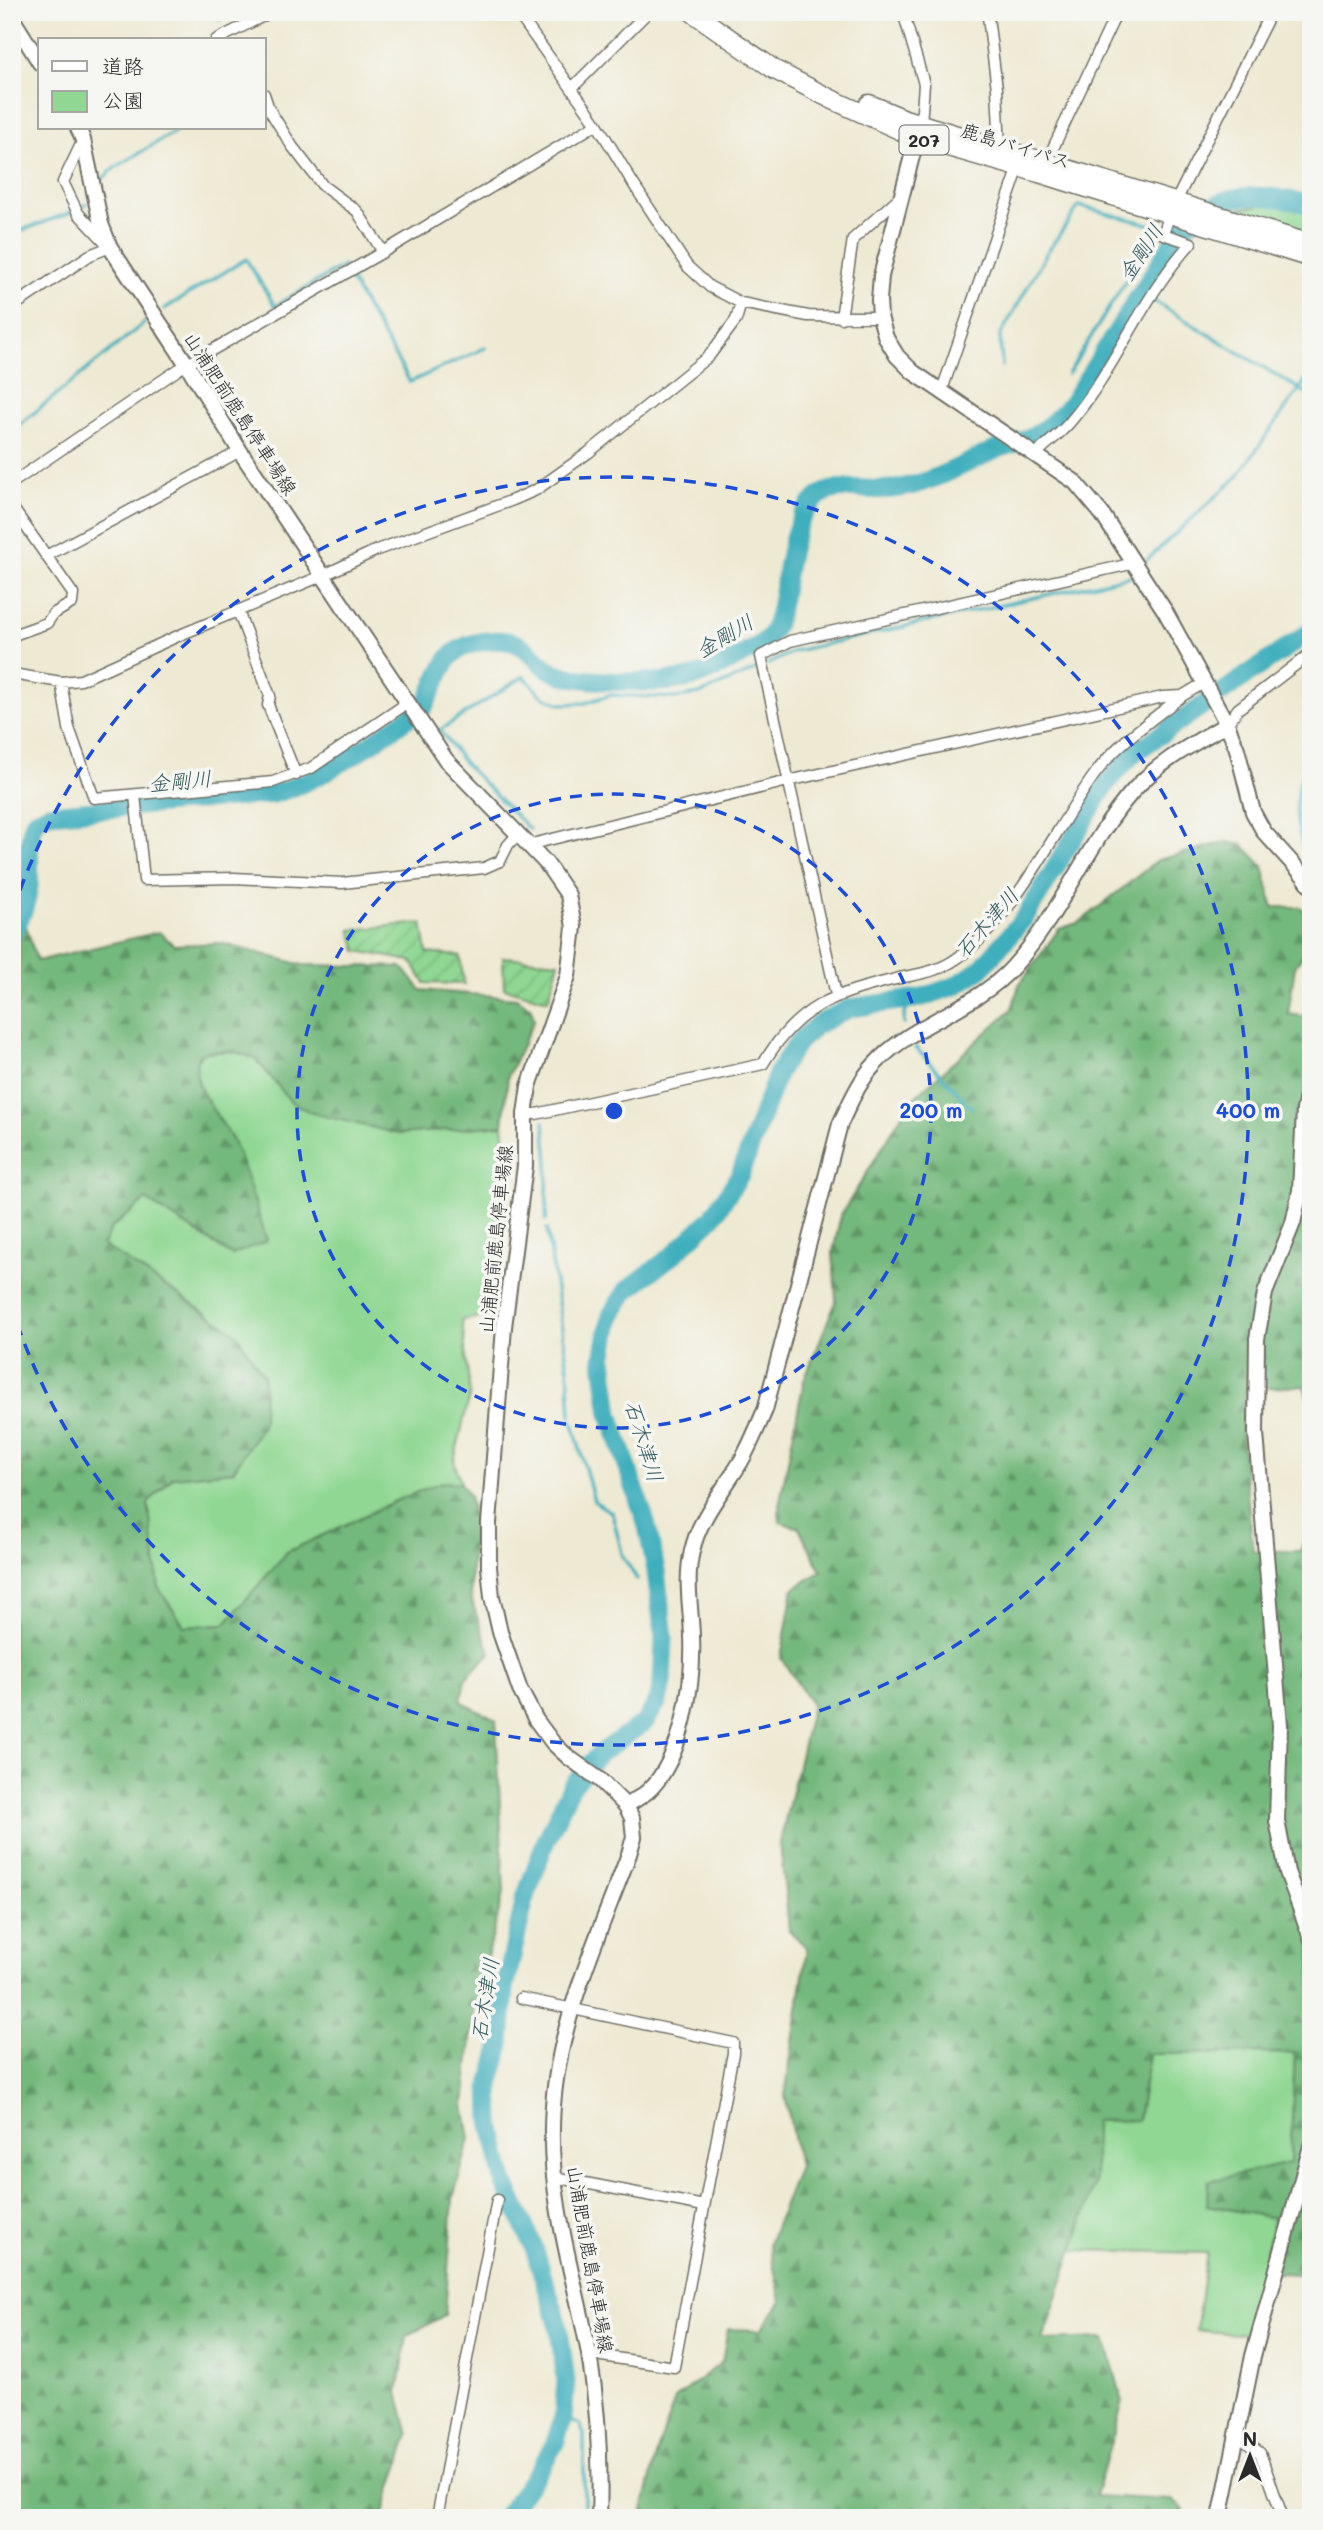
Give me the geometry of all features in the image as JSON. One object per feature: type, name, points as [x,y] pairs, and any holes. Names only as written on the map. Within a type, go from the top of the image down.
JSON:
[{"type":"highway","name":"鹿島バイパス","points":[[692,12],[775,70],[831,99],[1019,167],[1179,211],[1227,219],[1311,244]]},
{"type":"highway","name":"鹿島バイパス","points":[[709,12],[775,58],[919,131],[1000,148],[1179,211],[1204,225],[1311,258]]},
{"type":"street","points":[[17,12],[12,17],[38,60]]},
{"type":"street","points":[[227,38],[271,12]]},
{"type":"street","points":[[517,12],[597,124],[687,265],[710,287],[741,303],[808,316],[880,317]]},
{"type":"street","points":[[572,88],[648,12]]},
{"type":"street","points":[[903,12],[924,84],[919,131],[881,276],[880,317],[886,338],[897,356],[941,393],[1074,482],[1102,513],[1165,611],[1227,724],[1237,748],[1253,812],[1264,832],[1311,886]]},
{"type":"street","points":[[990,12],[988,17],[997,89],[1000,148]]},
{"type":"street","points":[[1046,163],[1117,12]]},
{"type":"street","points":[[1030,453],[1069,423],[1095,387],[1172,263],[1191,243],[1163,234],[1179,211],[1272,12]]},
{"type":"street","points":[[266,100],[292,146],[323,186],[357,211],[383,252]]},
{"type":"street","points":[[12,483],[179,369],[383,252],[597,124]]},
{"type":"street","points":[[12,307],[90,256],[110,247],[76,210],[63,182],[80,134]]},
{"type":"street","name":"山浦肥前鹿島停車場線","points":[[80,134],[101,224],[110,247],[240,451],[421,726],[461,778],[546,863],[568,895],[574,927],[568,976],[529,1086],[525,1114],[525,1166],[504,1327],[489,1523],[489,1567],[500,1632],[520,1690],[536,1720],[553,1743],[600,1780],[626,1806],[632,1818],[634,1838],[572,2007],[561,2046],[554,2089],[552,2130],[558,2207],[589,2354],[601,2474],[599,2518]]},
{"type":"street","points":[[941,393],[1019,167]]},
{"type":"street","points":[[841,318],[853,239],[903,195]]},
{"type":"street","points":[[12,674],[61,682],[81,680],[377,550],[513,500],[546,483],[709,356],[736,320],[741,303]]},
{"type":"street","points":[[48,555],[240,451]]},
{"type":"street","points":[[12,507],[73,594],[72,603],[53,614],[47,623],[16,634],[12,639]]},
{"type":"street","points":[[835,995],[761,656],[790,641],[1135,563]]},
{"type":"street","points":[[238,611],[270,696],[268,705],[296,775]]},
{"type":"street","points":[[626,1806],[648,1791],[661,1774],[674,1748],[692,1679],[692,1633],[687,1585],[692,1551],[699,1529],[751,1444],[765,1410],[840,1124],[861,1081],[876,1062],[902,1042],[987,991],[1012,968],[1040,933],[1116,811],[1154,770],[1227,724],[1238,709],[1311,653]]},
{"type":"street","points":[[61,682],[69,728],[94,798],[273,782],[312,768],[406,704]]},
{"type":"street","points":[[525,1114],[536,1114],[763,1064],[776,1041],[793,1023],[835,995],[928,973],[956,960],[988,930],[1013,898],[1096,772],[1124,742],[1182,696],[1205,684]]},
{"type":"street","points":[[528,845],[788,781],[1163,697],[1182,696]]},
{"type":"street","points":[[135,795],[144,880],[234,878],[342,883],[484,868],[500,861],[517,835]]},
{"type":"street","points":[[1311,1077],[1298,1202],[1293,1223],[1265,1293],[1257,1339],[1256,1433],[1279,1711],[1277,1821],[1287,1872],[1311,1938]]},
{"type":"street","points":[[521,1998],[733,2043],[674,2367],[589,2354]]},
{"type":"street","points":[[1220,2518],[1252,2356],[1311,2146]]},
{"type":"street","points":[[554,2177],[704,2206]]},
{"type":"street","points":[[437,2518],[497,2200]]},
{"type":"street","points":[[1236,2434],[1260,2453],[1283,2518]]},
{"type":"green space","points":[[1269,204],[1311,213],[1311,232],[1232,210]]},
{"type":"green space","points":[[1226,842],[1243,845],[1263,866],[1273,907],[1301,907],[1311,922],[1311,944],[1295,967],[1288,1014],[1311,1017],[1311,1407],[1304,1386],[1246,1389],[1241,1433],[1253,1551],[1300,1551],[1311,1522],[1311,2279],[1298,2274],[1264,2272],[1274,2218],[1207,2205],[1208,2181],[1290,2163],[1295,2053],[1149,2054],[1138,2120],[1095,2121],[1095,2182],[1043,2340],[1105,2338],[1123,2402],[1095,2496],[1172,2500],[1184,2510],[1182,2518],[641,2518],[658,2448],[675,2399],[722,2362],[728,2329],[761,2330],[781,2301],[769,2244],[799,2166],[785,2096],[807,1948],[789,1930],[780,1843],[812,1705],[781,1658],[793,1589],[821,1571],[799,1528],[780,1522],[779,1506],[804,1380],[836,1301],[833,1252],[841,1215],[910,1102],[1012,1009],[1019,985],[1059,929],[1080,922],[1158,860]]},
{"type":"green space","points":[[422,923],[427,953],[460,956],[464,984],[425,983],[411,961],[357,951],[351,930]]},
{"type":"green space","points":[[26,926],[37,961],[159,932],[174,945],[221,943],[303,965],[402,967],[421,990],[517,998],[531,1008],[534,1020],[508,1076],[503,1125],[399,1134],[312,1113],[291,1102],[255,1058],[232,1051],[206,1052],[198,1057],[198,1081],[236,1148],[267,1241],[232,1255],[146,1200],[111,1228],[103,1245],[236,1333],[264,1376],[263,1424],[233,1471],[173,1477],[148,1503],[159,1589],[184,1626],[225,1624],[287,1552],[400,1499],[442,1482],[461,1483],[472,1507],[471,1595],[490,1653],[465,1679],[461,1702],[496,1720],[504,1892],[475,2004],[464,2105],[470,2139],[453,2198],[445,2315],[407,2336],[398,2393],[409,2434],[384,2518],[12,2518],[12,942]]},
{"type":"green space","points":[[503,957],[559,962],[548,1000],[504,988]]},
{"type":"green space","points":[[232,1051],[256,1058],[291,1101],[398,1134],[503,1125],[507,1159],[492,1315],[462,1320],[470,1394],[454,1461],[461,1483],[442,1482],[287,1552],[225,1624],[184,1626],[159,1589],[148,1503],[173,1477],[233,1471],[103,1245],[111,1228],[146,1200],[231,1255],[200,1087],[194,1070],[198,1057],[206,1052]]},
{"type":"green space","points":[[1295,2053],[1290,2163],[1207,2205],[1274,2218],[1248,2335],[1196,2330],[1207,2253],[1073,2250],[1095,2182],[1095,2121],[1138,2119],[1149,2054]]},
{"type":"waterway","points":[[219,20],[231,12]]},
{"type":"waterway","points":[[102,179],[116,167],[178,130]]},
{"type":"waterway","name":"金剛川","points":[[12,933],[27,899],[30,844],[35,820],[49,814],[274,794],[294,787],[352,757],[423,708],[449,658],[468,645],[495,640],[512,642],[525,648],[548,669],[562,675],[603,681],[636,682],[692,677],[713,670],[760,645],[775,626],[796,531],[809,506],[819,496],[844,488],[883,490],[906,487],[945,474],[995,450],[1036,435],[1071,404],[1180,231],[1196,217],[1226,200],[1241,197],[1257,196],[1311,205]]},
{"type":"waterway","points":[[12,234],[87,204]]},
{"type":"waterway","points":[[1002,366],[1000,336],[1046,254],[1079,206],[1159,227],[1068,374]]},
{"type":"waterway","points":[[1170,229],[1180,231]]},
{"type":"waterway","points":[[164,309],[246,259],[275,306],[343,266]]},
{"type":"waterway","points":[[350,279],[410,382],[485,348]]},
{"type":"waterway","points":[[1152,300],[1311,396]]},
{"type":"waterway","points":[[12,431],[144,323]]},
{"type":"waterway","points":[[1147,560],[1237,477],[1311,373]]},
{"type":"waterway","points":[[768,664],[795,651],[1131,576]]},
{"type":"waterway","name":"石木津川","points":[[504,2518],[542,2466],[555,2443],[563,2418],[566,2381],[558,2323],[533,2245],[504,2181],[491,2120],[490,2085],[501,2044],[505,1988],[525,1898],[544,1845],[571,1787],[598,1755],[645,1722],[658,1701],[662,1682],[664,1638],[656,1571],[647,1526],[610,1414],[603,1359],[611,1315],[627,1290],[673,1255],[712,1218],[740,1175],[778,1072],[798,1042],[817,1025],[850,1008],[920,998],[955,986],[981,969],[1025,917],[1107,783],[1134,753],[1311,631]]},
{"type":"waterway","points":[[529,829],[464,763],[440,730],[524,676],[541,695],[561,704],[585,703],[610,695],[675,698],[700,694],[757,669]]},
{"type":"waterway","points":[[1311,766],[1301,778],[1297,807],[1300,837],[1311,865]]},
{"type":"waterway","points":[[904,1024],[904,1013],[920,998]]},
{"type":"waterway","points":[[915,1047],[972,1108]]},
{"type":"waterway","points":[[544,1122],[548,1163],[546,1220]]},
{"type":"waterway","points":[[547,1229],[568,1369],[571,1415]]},
{"type":"waterway","points":[[572,1420],[594,1501],[612,1513],[623,1557],[637,1579]]},
{"type":"waterway","points":[[563,2418],[580,2425],[584,2434],[584,2518]]}]
